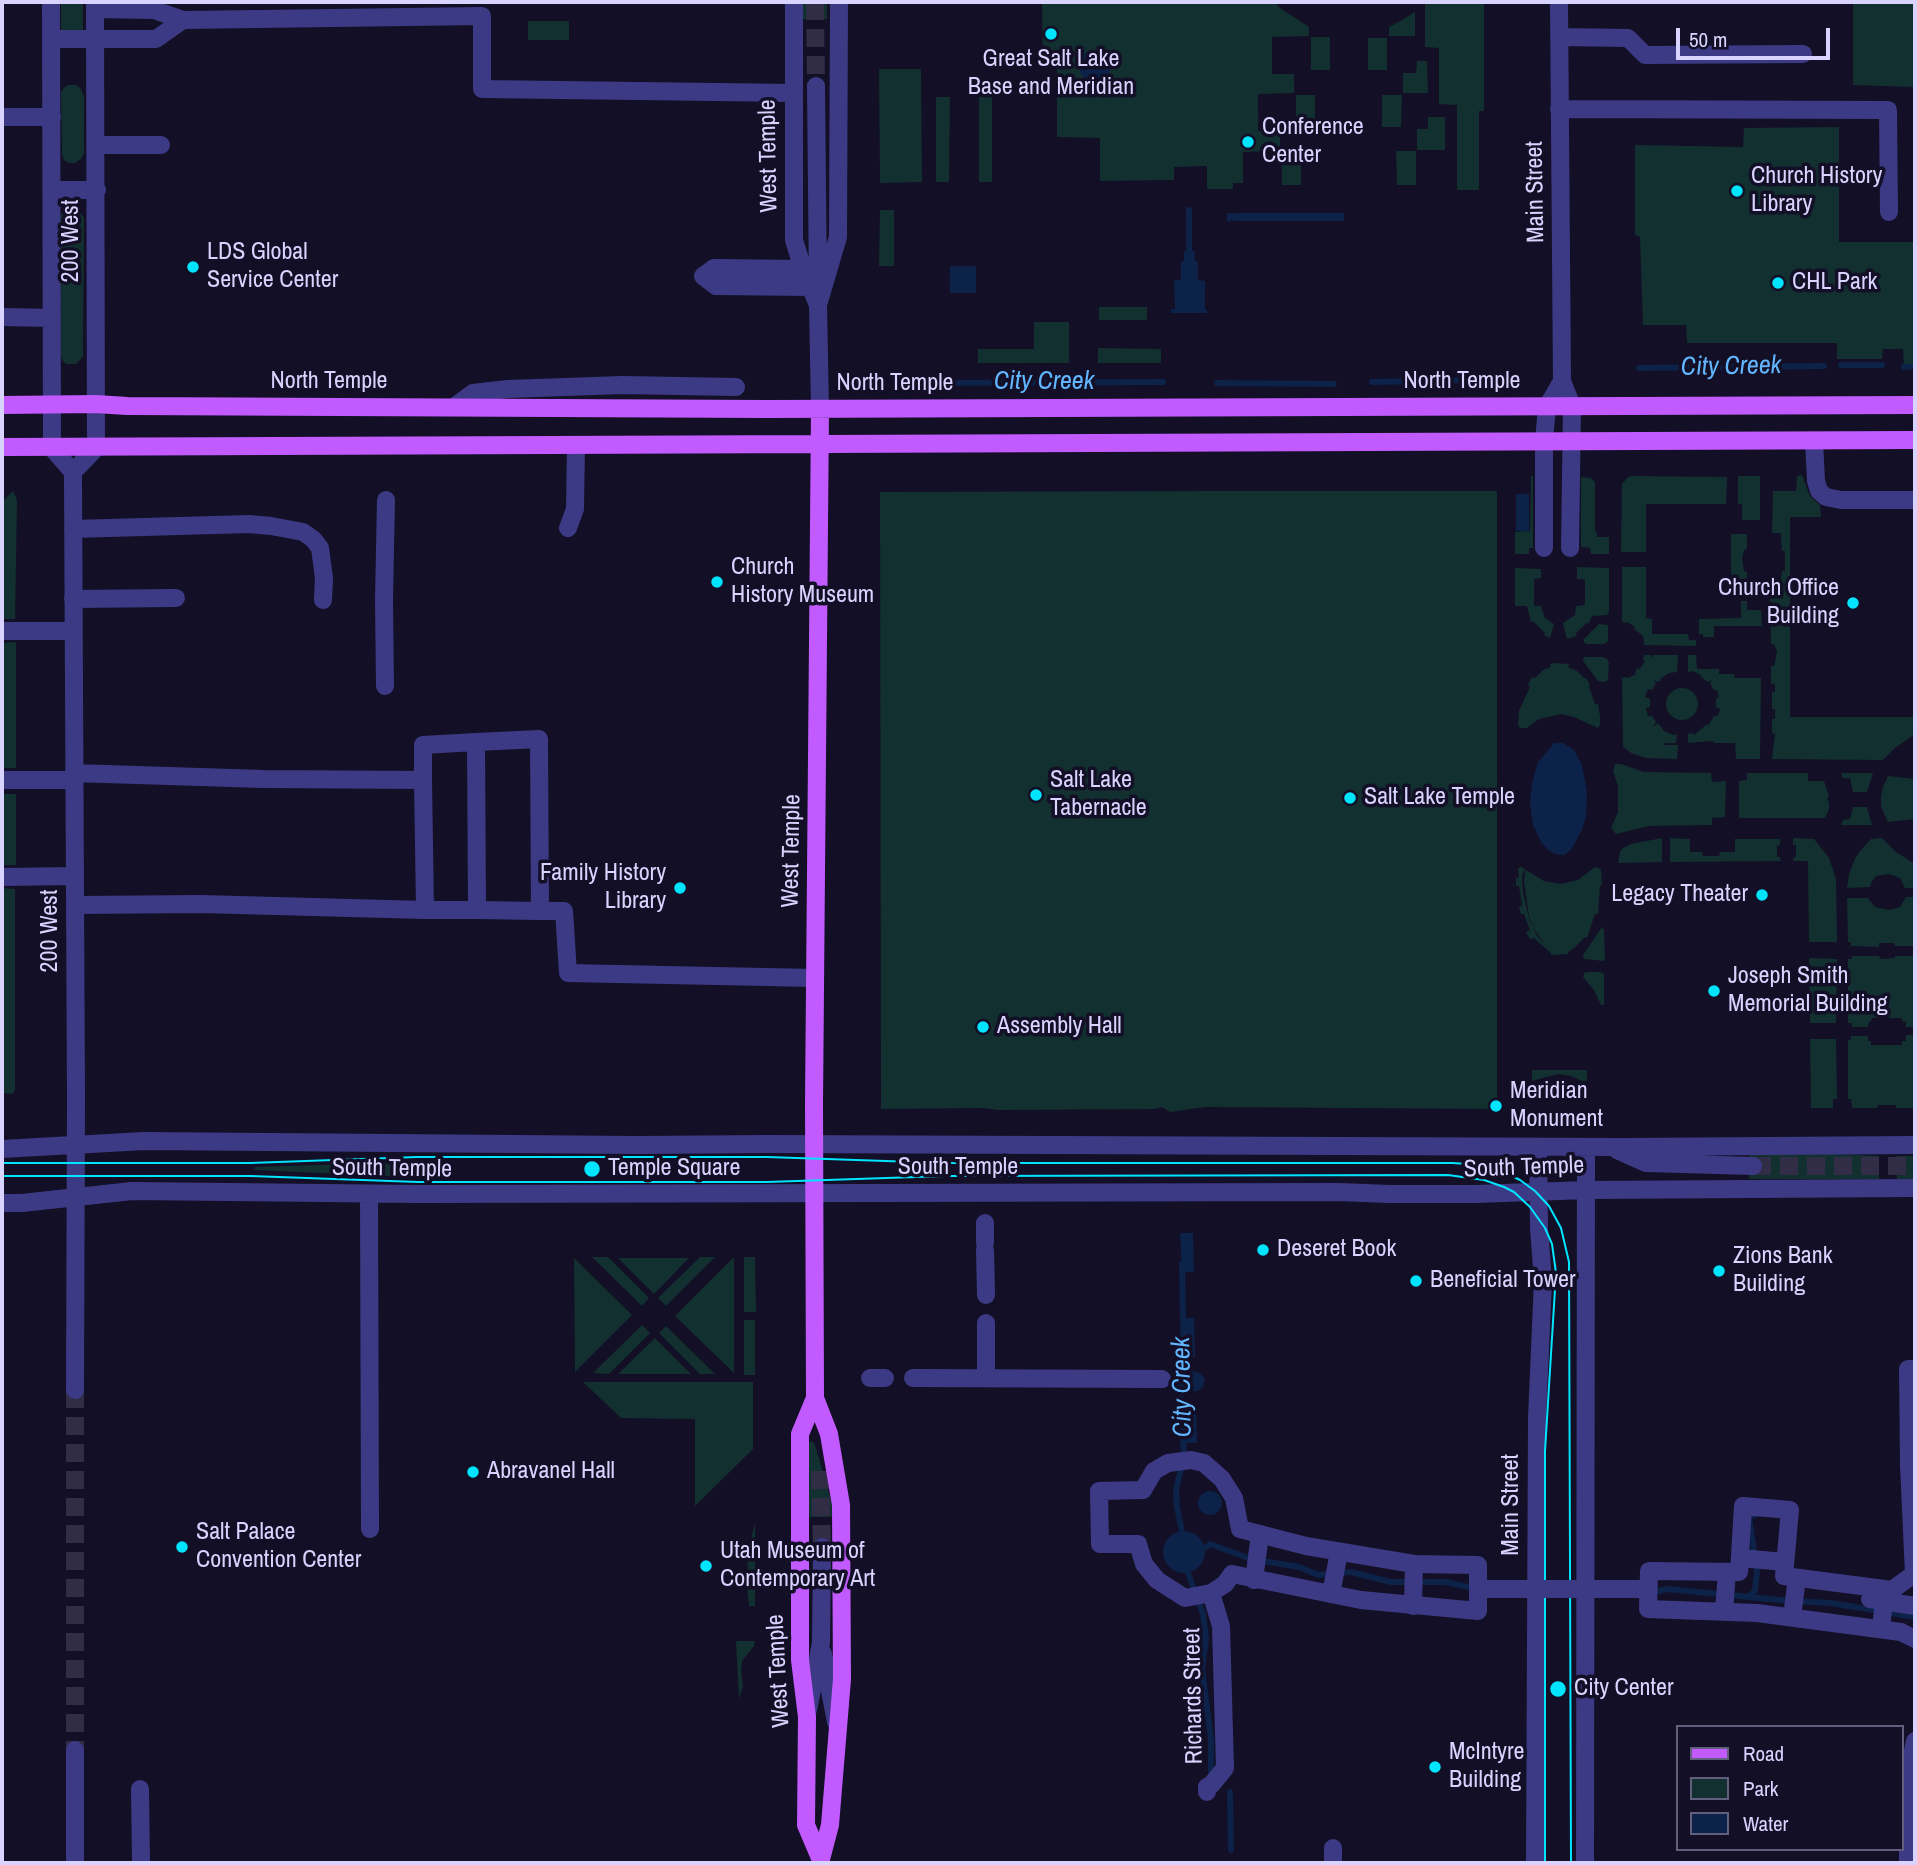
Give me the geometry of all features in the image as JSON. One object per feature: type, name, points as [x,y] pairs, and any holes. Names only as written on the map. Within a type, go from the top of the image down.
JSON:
[{"type":"main road","name":"North Temple","points":[[2,405],[820,409],[1915,405]]},
{"type":"main road","name":"West Temple","points":[[820,409],[814,1144],[815,1398],[829,1434],[841,1504],[842,1679],[830,1825],[820,1861]]},
{"type":"main road","points":[[2,447],[1915,440]]},
{"type":"main road","name":"West Temple","points":[[815,1398],[800,1434],[800,1660],[807,1717],[806,1825],[820,1861]]},
{"type":"street","name":"200 West","points":[[51,2],[52,448]]},
{"type":"street","name":"West Temple","points":[[794,2],[794,240],[818,305],[820,409]]},
{"type":"street","name":"West Temple","points":[[818,305],[838,237],[839,2]]},
{"type":"street","name":"Main Street","points":[[1559,2],[1562,381],[1572,406],[1570,548]]},
{"type":"street","name":"200 West","points":[[95,5],[96,448]]},
{"type":"street","points":[[95,5],[154,10],[183,20],[482,16],[482,89],[793,93]]},
{"type":"street","points":[[51,39],[156,39],[183,20]]},
{"type":"street","points":[[1559,37],[1628,38],[1645,55],[1803,54]]},
{"type":"street","points":[[816,86],[818,305]]},
{"type":"street","points":[[1559,109],[1888,110],[1889,212]]},
{"type":"street","points":[[2,117],[52,117]]},
{"type":"street","points":[[96,145],[161,145]]},
{"type":"street","points":[[52,190],[97,190]]},
{"type":"street","points":[[803,269],[714,268],[703,276],[716,286],[812,286]]},
{"type":"street","points":[[2,317],[52,318]]},
{"type":"street","name":"Main Street","points":[[1544,548],[1547,407],[1562,381]]},
{"type":"street","points":[[454,407],[473,393],[508,389],[622,385],[736,387]]},
{"type":"street","points":[[1814,441],[1816,481],[1819,491],[1826,498],[1915,500]]},
{"type":"street","points":[[52,448],[73,471],[96,448]]},
{"type":"street","name":"200 West","points":[[73,471],[75,1390]]},
{"type":"street","points":[[385,686],[386,500]]},
{"type":"street","points":[[73,529],[249,524],[303,532],[320,548],[324,578],[323,600]]},
{"type":"street","points":[[73,599],[177,598]]},
{"type":"street","points":[[2,631],[73,631]]},
{"type":"street","points":[[425,909],[423,745],[539,739],[540,911]]},
{"type":"street","points":[[476,742],[477,910]]},
{"type":"street","points":[[2,780],[74,777],[423,780]]},
{"type":"street","points":[[2,877],[75,876]]},
{"type":"street","points":[[75,905],[201,904],[564,911],[568,973],[815,978]]},
{"type":"street","name":"South Temple","points":[[2,1149],[144,1141],[1538,1147],[1915,1145]]},
{"type":"street","name":"Main Street","points":[[1535,1863],[1537,1441],[1544,1281],[1538,1228],[1538,1147]]},
{"type":"street","points":[[1585,1863],[1586,1147]]},
{"type":"street","points":[[1611,1147],[1646,1163],[1753,1166]]},
{"type":"street","name":"South Temple","points":[[2,1203],[132,1191],[369,1194],[1476,1194],[1587,1190],[1915,1188]]},
{"type":"street","points":[[369,1194],[370,1529]]},
{"type":"street","points":[[985,1223],[986,1378]]},
{"type":"street","points":[[1915,1369],[1908,1370],[1914,1574],[1892,1590],[1784,1576],[1790,1510],[1743,1506],[1740,1572],[1649,1571],[1648,1590],[1648,1609],[1724,1611],[1792,1617],[1901,1632],[1915,1639]]},
{"type":"street","points":[[913,1378],[1162,1379]]},
{"type":"street","points":[[1479,1588],[1409,1569],[1349,1561],[1255,1538],[1240,1529],[1234,1498],[1222,1479],[1204,1463],[1191,1460],[1168,1463],[1154,1471],[1143,1490],[1099,1491],[1100,1544],[1138,1544],[1144,1564],[1157,1580],[1185,1598],[1211,1593],[1225,1584],[1232,1574],[1291,1580],[1408,1600],[1479,1588],[1648,1590],[1707,1600],[1909,1624],[1915,1628]]},
{"type":"street","points":[[1648,1590],[1747,1578],[1753,1516],[1782,1519],[1777,1569],[1784,1584],[1915,1606]]},
{"type":"street","points":[[1248,1574],[1361,1600],[1478,1611],[1478,1565],[1414,1564],[1255,1538]]},
{"type":"street","points":[[1248,1574],[1255,1538]]},
{"type":"street","points":[[807,1717],[821,1643],[822,1547]]},
{"type":"street","points":[[1331,1594],[1339,1552]]},
{"type":"street","points":[[1740,1558],[1786,1562]]},
{"type":"street","points":[[1413,1606],[1414,1564]]},
{"type":"street","points":[[1724,1611],[1727,1572]]},
{"type":"street","points":[[1792,1617],[1797,1578]]},
{"type":"street","points":[[1881,1629],[1885,1590]]},
{"type":"street","name":"Richards Street","points":[[1207,1793],[1207,1787],[1225,1768],[1221,1626],[1211,1593]]},
{"type":"street","points":[[1857,1618],[1861,1598]]},
{"type":"street","points":[[821,1643],[837,1729]]},
{"type":"street","points":[[1908,1863],[1909,1770],[1915,1741]]},
{"type":"street","points":[[75,1750],[75,1863]]},
{"type":"street","points":[[140,1789],[141,1863]]},
{"type":"green space","points":[[61,2],[83,2],[81,33],[63,33]]},
{"type":"green space","points":[[802,2],[827,2],[827,19],[801,19]]},
{"type":"green space","points":[[1042,2],[1275,2],[1309,27],[1309,36],[1272,37],[1272,74],[1294,74],[1294,93],[1258,94],[1258,131],[1280,131],[1280,151],[1243,152],[1243,183],[1233,183],[1233,189],[1207,189],[1207,166],[1174,167],[1174,180],[1100,181],[1100,138],[1057,137],[1057,65],[1043,65]]},
{"type":"green space","points":[[1425,2],[1484,2],[1484,111],[1479,111],[1479,190],[1457,190],[1457,105],[1439,104],[1439,48],[1425,47]]},
{"type":"green space","points":[[1853,2],[1915,2],[1915,87],[1853,85]]},
{"type":"green space","points":[[1415,12],[1415,36],[1389,36],[1389,27]]},
{"type":"green space","points":[[528,21],[569,21],[569,40],[528,40]]},
{"type":"green space","points":[[1311,37],[1330,37],[1330,70],[1311,70]]},
{"type":"green space","points":[[1368,38],[1387,38],[1387,70],[1368,70]]},
{"type":"green space","points":[[1417,61],[1427,61],[1428,93],[1403,93],[1403,73],[1416,73]]},
{"type":"green space","points":[[879,69],[921,69],[922,182],[880,183]]},
{"type":"green space","points":[[67,85],[76,85],[84,96],[84,154],[75,163],[64,160],[62,154],[61,93]]},
{"type":"green space","points":[[1296,95],[1315,95],[1315,128],[1296,128]]},
{"type":"green space","points":[[1382,95],[1402,95],[1401,127],[1382,127]]},
{"type":"green space","points":[[936,97],[950,97],[949,182],[936,182]]},
{"type":"green space","points":[[979,97],[992,97],[992,182],[979,182]]},
{"type":"green space","points":[[1428,117],[1445,117],[1445,150],[1417,150],[1417,129],[1428,129]]},
{"type":"green space","name":"CHL Park","points":[[1839,127],[1839,242],[1915,242],[1915,366],[1904,367],[1903,349],[1883,349],[1882,359],[1837,359],[1837,343],[1687,343],[1686,325],[1643,325],[1640,237],[1635,235],[1635,145],[1743,147],[1744,128]]},
{"type":"green space","points":[[1396,151],[1416,151],[1416,185],[1397,185]]},
{"type":"green space","points":[[1282,152],[1301,152],[1301,185],[1282,185]]},
{"type":"green space","points":[[67,209],[80,212],[84,218],[83,357],[76,364],[66,364],[61,355],[60,216]]},
{"type":"green space","points":[[880,210],[894,210],[894,266],[879,266]]},
{"type":"green space","points":[[1099,307],[1147,307],[1147,320],[1099,320]]},
{"type":"green space","points":[[1034,322],[1069,322],[1069,363],[978,363],[978,349],[1034,349]]},
{"type":"green space","points":[[1098,348],[1161,349],[1161,363],[1098,363]]},
{"type":"green space","points":[[1802,475],[1810,496],[1820,505],[1821,517],[1790,517],[1790,717],[1913,717],[1915,707],[1915,734],[1883,760],[1772,759],[1775,734],[1772,733],[1772,719],[1775,719],[1775,709],[1772,709],[1772,692],[1775,692],[1775,684],[1771,684],[1771,666],[1774,666],[1777,652],[1774,644],[1771,644],[1770,588],[1780,587],[1782,571],[1785,571],[1781,533],[1772,533],[1773,491],[1796,491],[1797,476]]},
{"type":"green space","points":[[1531,476],[1533,548],[1529,548],[1529,554],[1515,554],[1515,532],[1530,531]]},
{"type":"green space","points":[[1632,476],[1727,477],[1726,504],[1646,504],[1646,552],[1621,552],[1622,484]]},
{"type":"green space","points":[[1738,476],[1760,476],[1760,520],[1742,520],[1742,504],[1738,504]]},
{"type":"green space","points":[[1581,477],[1591,478],[1595,482],[1595,531],[1597,537],[1609,537],[1609,554],[1591,554],[1590,548],[1581,547]]},
{"type":"green space","points":[[13,491],[17,500],[15,619],[2,619],[2,502]]},
{"type":"green space","points":[[1497,491],[1497,1109],[1205,1107],[1170,1112],[1162,1107],[881,1109],[880,492]]},
{"type":"green space","points":[[1731,534],[1747,534],[1747,549],[1744,550],[1742,559],[1744,571],[1747,572],[1747,588],[1731,589]]},
{"type":"green space","points":[[1577,567],[1609,568],[1609,612],[1607,615],[1592,616],[1589,623],[1576,633],[1577,636],[1567,639],[1563,623],[1575,615],[1576,606],[1585,605],[1585,579],[1577,579]]},
{"type":"green space","points":[[1622,567],[1646,567],[1646,618],[1652,619],[1652,634],[1688,634],[1689,640],[1696,640],[1696,646],[1644,645],[1643,636],[1635,627],[1622,622]]},
{"type":"green space","points":[[1515,568],[1541,569],[1541,578],[1534,579],[1534,606],[1541,606],[1545,618],[1554,624],[1550,638],[1531,622],[1527,606],[1515,606]]},
{"type":"green space","points":[[1741,601],[1747,601],[1747,610],[1761,610],[1762,626],[1714,626],[1714,637],[1703,637],[1703,634],[1699,634],[1699,619],[1741,618]]},
{"type":"green space","points":[[1599,624],[1608,625],[1608,641],[1604,644],[1586,644],[1584,639]]},
{"type":"green space","points":[[16,642],[16,768],[2,768],[2,643]]},
{"type":"green space","points":[[1644,655],[1651,655],[1653,659],[1653,655],[1678,655],[1677,672],[1669,673],[1658,682],[1653,679],[1656,683],[1652,690],[1648,689],[1645,697],[1650,699],[1650,707],[1646,708],[1648,716],[1652,716],[1656,722],[1653,727],[1658,723],[1664,731],[1677,734],[1676,743],[1664,745],[1678,745],[1677,759],[1646,758],[1623,747],[1622,678],[1636,674],[1645,661]]},
{"type":"green space","points":[[1688,655],[1696,655],[1697,669],[1719,669],[1719,674],[1734,674],[1735,678],[1761,678],[1760,759],[1736,759],[1735,743],[1688,743],[1688,734],[1694,735],[1707,724],[1711,727],[1709,724],[1714,716],[1718,716],[1720,709],[1716,707],[1716,699],[1719,697],[1717,690],[1714,690],[1710,683],[1712,680],[1708,682],[1693,671],[1688,672]]},
{"type":"green space","points":[[1584,657],[1607,659],[1608,680],[1598,681],[1583,661]]},
{"type":"green space","points":[[1554,663],[1569,664],[1568,667],[1586,678],[1595,704],[1598,704],[1598,728],[1561,714],[1539,719],[1527,728],[1520,728],[1519,711],[1532,677],[1535,678]]},
{"type":"green space","points":[[1682,688],[1693,693],[1698,704],[1693,715],[1682,720],[1671,715],[1666,704],[1671,693]]},
{"type":"green space","points":[[1615,764],[1644,772],[1711,773],[1712,782],[1726,781],[1725,817],[1712,818],[1712,825],[1649,826],[1616,834],[1611,828],[1618,812],[1618,786],[1613,771]]},
{"type":"green space","points":[[1747,773],[1808,773],[1808,781],[1824,781],[1829,796],[1829,809],[1825,818],[1739,818],[1739,781],[1747,780]]},
{"type":"green space","points":[[1841,773],[1873,773],[1867,792],[1853,792],[1850,778],[1843,778]]},
{"type":"green space","points":[[1888,776],[1915,779],[1915,819],[1888,822],[1881,807],[1881,797]]},
{"type":"green space","points":[[2,794],[16,794],[16,865],[2,865]]},
{"type":"green space","points":[[1853,807],[1867,807],[1872,825],[1841,825],[1843,820],[1850,819]]},
{"type":"green space","points":[[1662,838],[1662,862],[1618,863],[1623,848]]},
{"type":"green space","points":[[1670,838],[1690,839],[1690,852],[1702,852],[1703,856],[1735,852],[1735,839],[1780,839],[1777,857],[1780,857],[1781,861],[1670,862]]},
{"type":"green space","points":[[1793,838],[1814,839],[1829,858],[1836,879],[1837,942],[1809,942],[1808,861],[1793,861],[1796,857],[1796,845],[1793,845]]},
{"type":"green space","points":[[1882,838],[1896,852],[1915,864],[1915,888],[1905,888],[1900,878],[1889,874],[1876,876],[1870,887],[1847,888],[1849,874],[1860,851],[1871,839]]},
{"type":"green space","points":[[1595,867],[1601,869],[1598,914],[1595,914],[1587,938],[1568,954],[1551,955],[1534,938],[1530,939],[1526,932],[1530,930],[1524,914],[1521,914],[1519,886],[1516,886],[1518,868],[1525,869],[1522,876],[1523,892],[1529,918],[1537,936],[1545,945],[1529,916],[1525,871],[1544,881],[1561,884],[1578,880]]},
{"type":"green space","points":[[2,888],[15,889],[15,1090],[12,1094],[2,1093]]},
{"type":"green space","points":[[1906,897],[1915,897],[1915,946],[1879,943],[1879,947],[1851,946],[1851,942],[1848,942],[1847,898],[1868,898],[1875,907],[1889,910],[1900,907]]},
{"type":"green space","points":[[1602,927],[1604,961],[1584,959],[1583,955]]},
{"type":"green space","points":[[1852,956],[1879,956],[1880,959],[1915,956],[1915,1027],[1906,1027],[1902,1018],[1872,1018],[1868,1027],[1852,1027],[1852,1023],[1848,1023],[1848,959],[1852,959]]},
{"type":"green space","points":[[1809,958],[1837,959],[1836,1023],[1810,1023]]},
{"type":"green space","points":[[1587,972],[1604,974],[1604,1005],[1601,1005],[1594,990],[1583,977]]},
{"type":"green space","points":[[1906,1035],[1915,1035],[1915,1108],[1878,1105],[1877,1108],[1852,1108],[1851,1099],[1848,1099],[1848,1040],[1851,1040],[1851,1036],[1868,1036],[1871,1045],[1902,1045],[1902,1041],[1906,1041]]},
{"type":"green space","points":[[1810,1039],[1836,1039],[1837,1099],[1833,1099],[1833,1108],[1811,1108]]},
{"type":"green space","points":[[1532,1070],[1587,1070],[1587,1081],[1558,1074],[1532,1081]]},
{"type":"green space","points":[[1749,1154],[1879,1156],[1879,1179],[1749,1179]]},
{"type":"green space","points":[[1897,1156],[1915,1156],[1915,1179],[1897,1179]]},
{"type":"green space","points":[[408,1162],[408,1177],[254,1170],[255,1167]]},
{"type":"green space","points":[[592,1257],[608,1257],[649,1298],[642,1306]]},
{"type":"green space","points":[[700,1257],[715,1257],[666,1306],[658,1298]]},
{"type":"green space","points":[[734,1257],[734,1373],[675,1316]]},
{"type":"green space","points":[[744,1257],[755,1257],[756,1312],[744,1312]]},
{"type":"green space","points":[[574,1258],[632,1315],[575,1372]]},
{"type":"green space","points":[[618,1258],[689,1258],[654,1294]]},
{"type":"green space","points":[[744,1320],[755,1320],[755,1375],[744,1375]]},
{"type":"green space","points":[[642,1325],[650,1333],[609,1374],[593,1373]]},
{"type":"green space","points":[[666,1326],[715,1374],[700,1374],[659,1333]]},
{"type":"green space","points":[[655,1338],[691,1374],[618,1374]]},
{"type":"green space","points":[[583,1382],[753,1382],[753,1449],[695,1506],[695,1419],[621,1418]]},
{"type":"green space","points":[[810,1441],[815,1445],[834,1517],[807,1517]]},
{"type":"green space","points":[[755,1523],[755,1606],[749,1606],[748,1551]]},
{"type":"green space","points":[[736,1641],[755,1641],[742,1661],[743,1686],[739,1699]]},
{"type":"water","points":[[1095,50],[1106,55],[1111,66],[1106,77],[1095,82],[1084,77],[1079,66],[1084,55]]},
{"type":"water","points":[[1227,213],[1344,213],[1344,221],[1227,221]]},
{"type":"water","points":[[1184,251],[1195,251],[1198,280],[1205,281],[1207,313],[1171,313],[1171,309],[1175,309],[1174,280],[1181,280]]},
{"type":"water","points":[[950,266],[976,266],[976,293],[950,293]]},
{"type":"water","points":[[1516,494],[1529,494],[1529,531],[1516,531]]},
{"type":"water","points":[[1554,743],[1563,743],[1574,750],[1582,765],[1587,792],[1586,816],[1582,830],[1571,850],[1564,855],[1555,854],[1541,842],[1533,825],[1530,804],[1538,762]]},
{"type":"water","points":[[1180,1233],[1193,1233],[1194,1272],[1182,1272]]},
{"type":"water","points":[[1183,1318],[1194,1318],[1195,1357],[1183,1358]]},
{"type":"water","points":[[1189,1371],[1200,1373],[1205,1379],[1203,1387],[1198,1391],[1184,1391],[1178,1389],[1175,1384],[1178,1374]]},
{"type":"water","points":[[1184,1404],[1196,1404],[1197,1443],[1184,1443]]},
{"type":"water","points":[[1210,1491],[1221,1498],[1222,1503],[1215,1514],[1210,1515],[1199,1508],[1198,1503],[1205,1492]]},
{"type":"water","points":[[1184,1531],[1199,1537],[1205,1552],[1199,1567],[1184,1573],[1169,1567],[1163,1552],[1169,1537]]},
{"type":"waterway","points":[[1189,210],[1189,251]]},
{"type":"waterway","name":"City Creek","points":[[1841,365],[1882,365]]},
{"type":"waterway","name":"City Creek","points":[[1639,368],[1824,366]]},
{"type":"waterway","name":"City Creek","points":[[1904,367],[1915,366]]},
{"type":"waterway","name":"City Creek","points":[[1372,382],[1475,380]]},
{"type":"waterway","name":"City Creek","points":[[925,383],[1163,382]]},
{"type":"waterway","name":"City Creek","points":[[1217,383],[1334,384]]},
{"type":"waterway","name":"City Creek","points":[[1182,1264],[1184,1369],[1180,1390],[1184,1456],[1176,1490],[1182,1532]]},
{"type":"waterway","points":[[1748,1597],[1755,1591],[1757,1571],[1749,1517],[1760,1513]]},
{"type":"waterway","points":[[1205,1548],[1210,1544],[1251,1559],[1299,1567],[1318,1575],[1351,1572],[1391,1582],[1446,1582],[1477,1589]]},
{"type":"waterway","name":"City Creek","points":[[1188,1573],[1203,1614],[1206,1638],[1202,1668],[1211,1740],[1211,1776]]},
{"type":"waterway","points":[[1650,1593],[1667,1589],[1831,1603],[1915,1617]]},
{"type":"waterway","name":"City Creek","points":[[1230,1792],[1231,1850]]},
{"type":"tunnel","points":[[815,2],[816,86]]},
{"type":"tunnel","points":[[1753,1166],[1915,1166]]},
{"type":"tunnel","points":[[75,1390],[75,1750]]},
{"type":"tunnel","points":[[820,1471],[822,1547]]},
{"type":"tram line","points":[[2,1163],[250,1163],[417,1157],[767,1157],[945,1163],[1452,1163],[1486,1165],[1504,1172],[1535,1191],[1549,1206],[1561,1228],[1569,1262],[1571,1863]]},
{"type":"tram line","points":[[2,1176],[251,1176],[418,1182],[767,1182],[946,1176],[1448,1175],[1484,1180],[1504,1187],[1514,1192],[1530,1207],[1545,1228],[1552,1244],[1556,1273],[1545,1451],[1545,1863]]},
{"type":"place","name":"Great Salt Lake Base and Meridian","points":[[1051,34]]},
{"type":"place","name":"Conference Center","points":[[1248,142]]},
{"type":"place","name":"Church History Library","points":[[1737,191]]},
{"type":"place","name":"LDS Global Service Center","points":[[193,267]]},
{"type":"place","name":"CHL Park","points":[[1778,283]]},
{"type":"place","name":"Church History Museum","points":[[717,582]]},
{"type":"place","name":"Church Office Building","points":[[1853,603]]},
{"type":"place","name":"Salt Lake Tabernacle","points":[[1036,795]]},
{"type":"place","name":"Salt Lake Temple","points":[[1350,798]]},
{"type":"place","name":"Family History Library","points":[[680,888]]},
{"type":"place","name":"Legacy Theater","points":[[1762,895]]},
{"type":"place","name":"Joseph Smith Memorial Building","points":[[1714,991]]},
{"type":"place","name":"Assembly Hall","points":[[983,1027]]},
{"type":"place","name":"Meridian Monument","points":[[1496,1106]]},
{"type":"place","name":"Temple Square","points":[[592,1169]]},
{"type":"place","name":"Deseret Book","points":[[1263,1250]]},
{"type":"place","name":"Zions Bank Building","points":[[1719,1271]]},
{"type":"place","name":"Beneficial Tower","points":[[1416,1281]]},
{"type":"place","name":"Abravanel Hall","points":[[473,1472]]},
{"type":"place","name":"Salt Palace Convention Center","points":[[182,1547]]},
{"type":"place","name":"Utah Museum of Contemporary Art","points":[[706,1566]]},
{"type":"place","name":"City Center","points":[[1558,1689]]},
{"type":"place","name":"McIntyre Building","points":[[1435,1767]]}]
